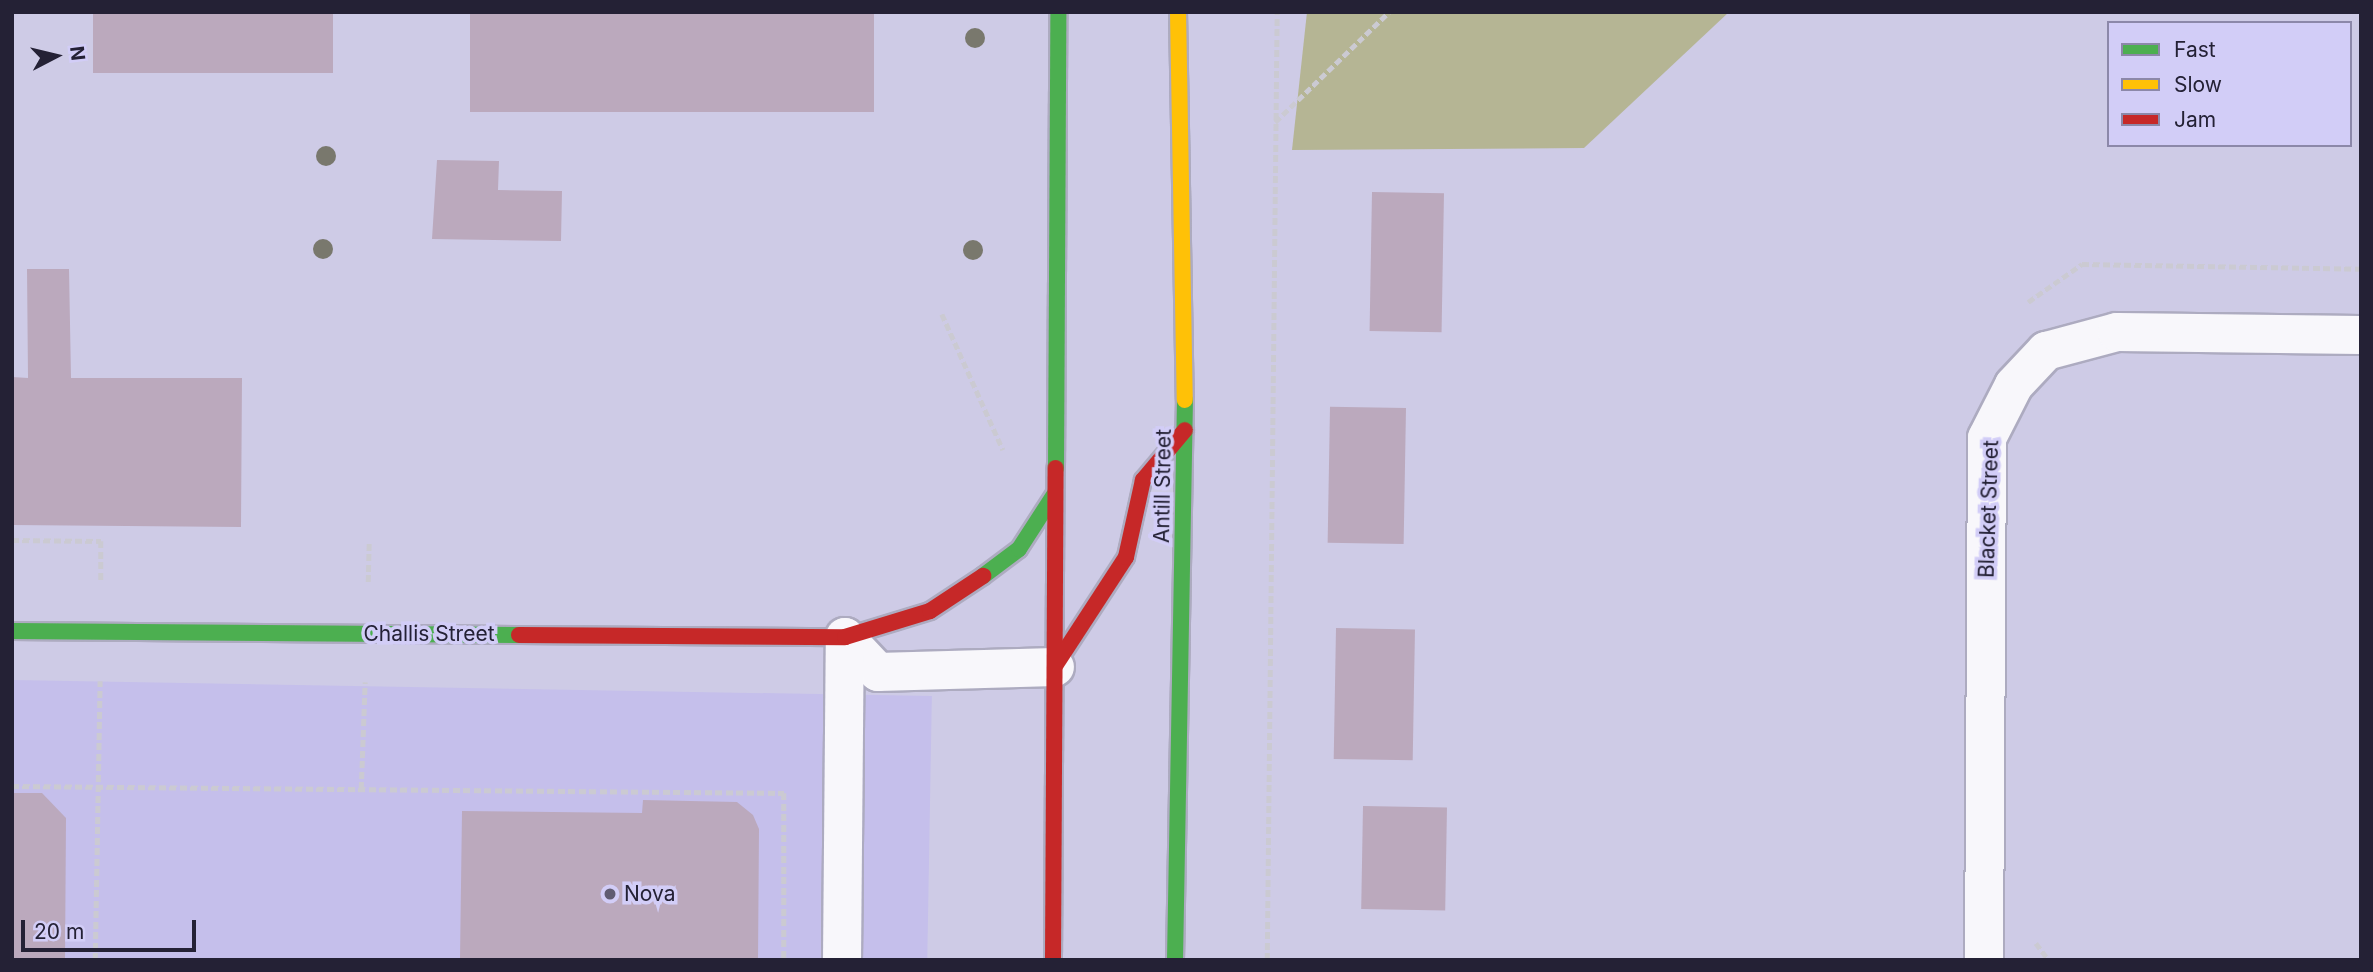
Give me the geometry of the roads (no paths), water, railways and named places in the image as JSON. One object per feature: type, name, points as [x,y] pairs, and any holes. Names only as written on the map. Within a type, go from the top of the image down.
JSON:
[{"type":"main road","points":[[1053,960],[1058,12]]},
{"type":"main road","name":"Antill Street","points":[[1175,960],[1185,430],[1178,12]]},
{"type":"main road","points":[[1055,667],[1126,557],[1143,480],[1185,430]]},
{"type":"main road","name":"Challis Street","points":[[12,631],[845,637],[930,611],[990,572],[1019,549],[1054,495]]},
{"type":"street","name":"Blacket Street","points":[[1984,960],[1987,438],[2014,385],[2046,351],[2117,332],[2361,335]]},
{"type":"street","points":[[845,637],[878,672],[1055,667]]},
{"type":"street","points":[[842,960],[845,637]]},
{"type":"place","name":"Nova","points":[[610,894]]}]
